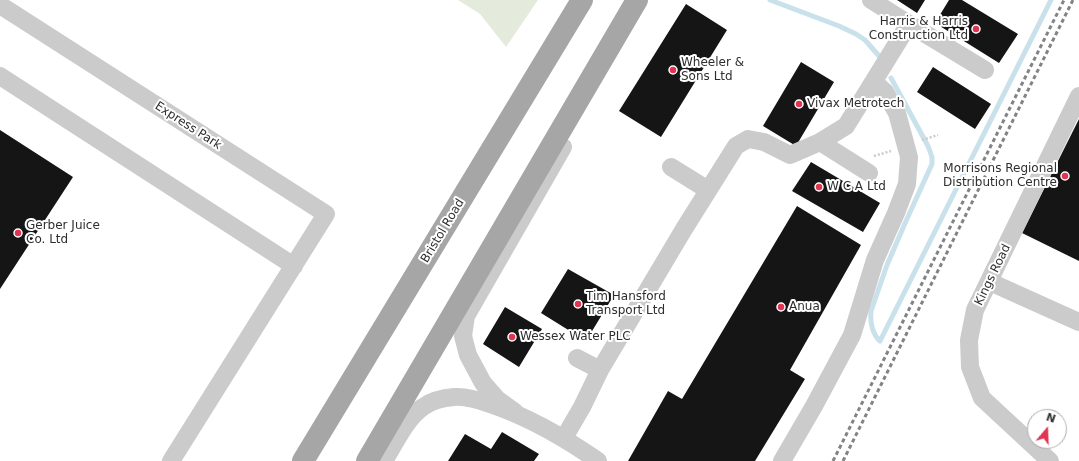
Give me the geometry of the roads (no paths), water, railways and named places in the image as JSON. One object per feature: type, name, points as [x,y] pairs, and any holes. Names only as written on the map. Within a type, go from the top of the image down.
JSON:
[{"type":"main road","name":"Bristol Road","points":[[303,461],[582,0]]},
{"type":"main road","points":[[367,461],[637,0]]},
{"type":"street","points":[[871,0],[985,70]]},
{"type":"street","name":"Express Park","points":[[0,5],[326,214],[172,461]]},
{"type":"street","points":[[564,438],[582,407],[600,370],[736,146],[748,139],[764,142],[790,155],[820,142],[846,126],[909,24]]},
{"type":"street","points":[[0,76],[294,266]]},
{"type":"street","points":[[782,461],[814,406],[852,335],[875,260],[907,184],[909,157],[897,113],[885,92],[874,82]]},
{"type":"street","name":"Kings Road","points":[[1050,461],[982,398],[970,368],[969,340],[975,310],[990,282],[1079,96]]},
{"type":"street","points":[[577,103],[568,138],[466,316],[463,336],[468,355],[483,383],[497,399],[515,412],[564,438],[598,461]]},
{"type":"street","points":[[820,142],[870,173]]},
{"type":"street","points":[[671,167],[708,190]]},
{"type":"street","points":[[990,282],[1079,322]]},
{"type":"street","points":[[577,358],[600,370]]},
{"type":"street","points":[[384,461],[412,415],[423,406],[440,399],[456,397],[476,399],[515,412]]},
{"type":"waterway","points":[[770,0],[856,34],[865,40],[879,56]]},
{"type":"waterway","points":[[891,78],[928,146],[932,157],[932,164],[887,265],[871,311],[872,327],[875,335],[880,341],[1051,0]]},
{"type":"railway","points":[[833,461],[1064,0]]},
{"type":"railway","points":[[843,461],[1073,0]]},
{"type":"place","name":"Harris & Harris Construction Ltd","points":[[976,29]]},
{"type":"place","name":"Wheeler & Sons Ltd","points":[[673,70]]},
{"type":"place","name":"Vivax Metrotech","points":[[799,104]]},
{"type":"place","name":"Morrisons Regional Distribution Centre","points":[[1065,176]]},
{"type":"place","name":"W C A Ltd","points":[[819,187]]},
{"type":"place","name":"Gerber Juice Co. Ltd","points":[[18,233]]},
{"type":"place","name":"Tim Hansford Transport Ltd","points":[[578,304]]},
{"type":"place","name":"Anua","points":[[781,307]]},
{"type":"place","name":"Wessex Water PLC","points":[[512,337]]}]
